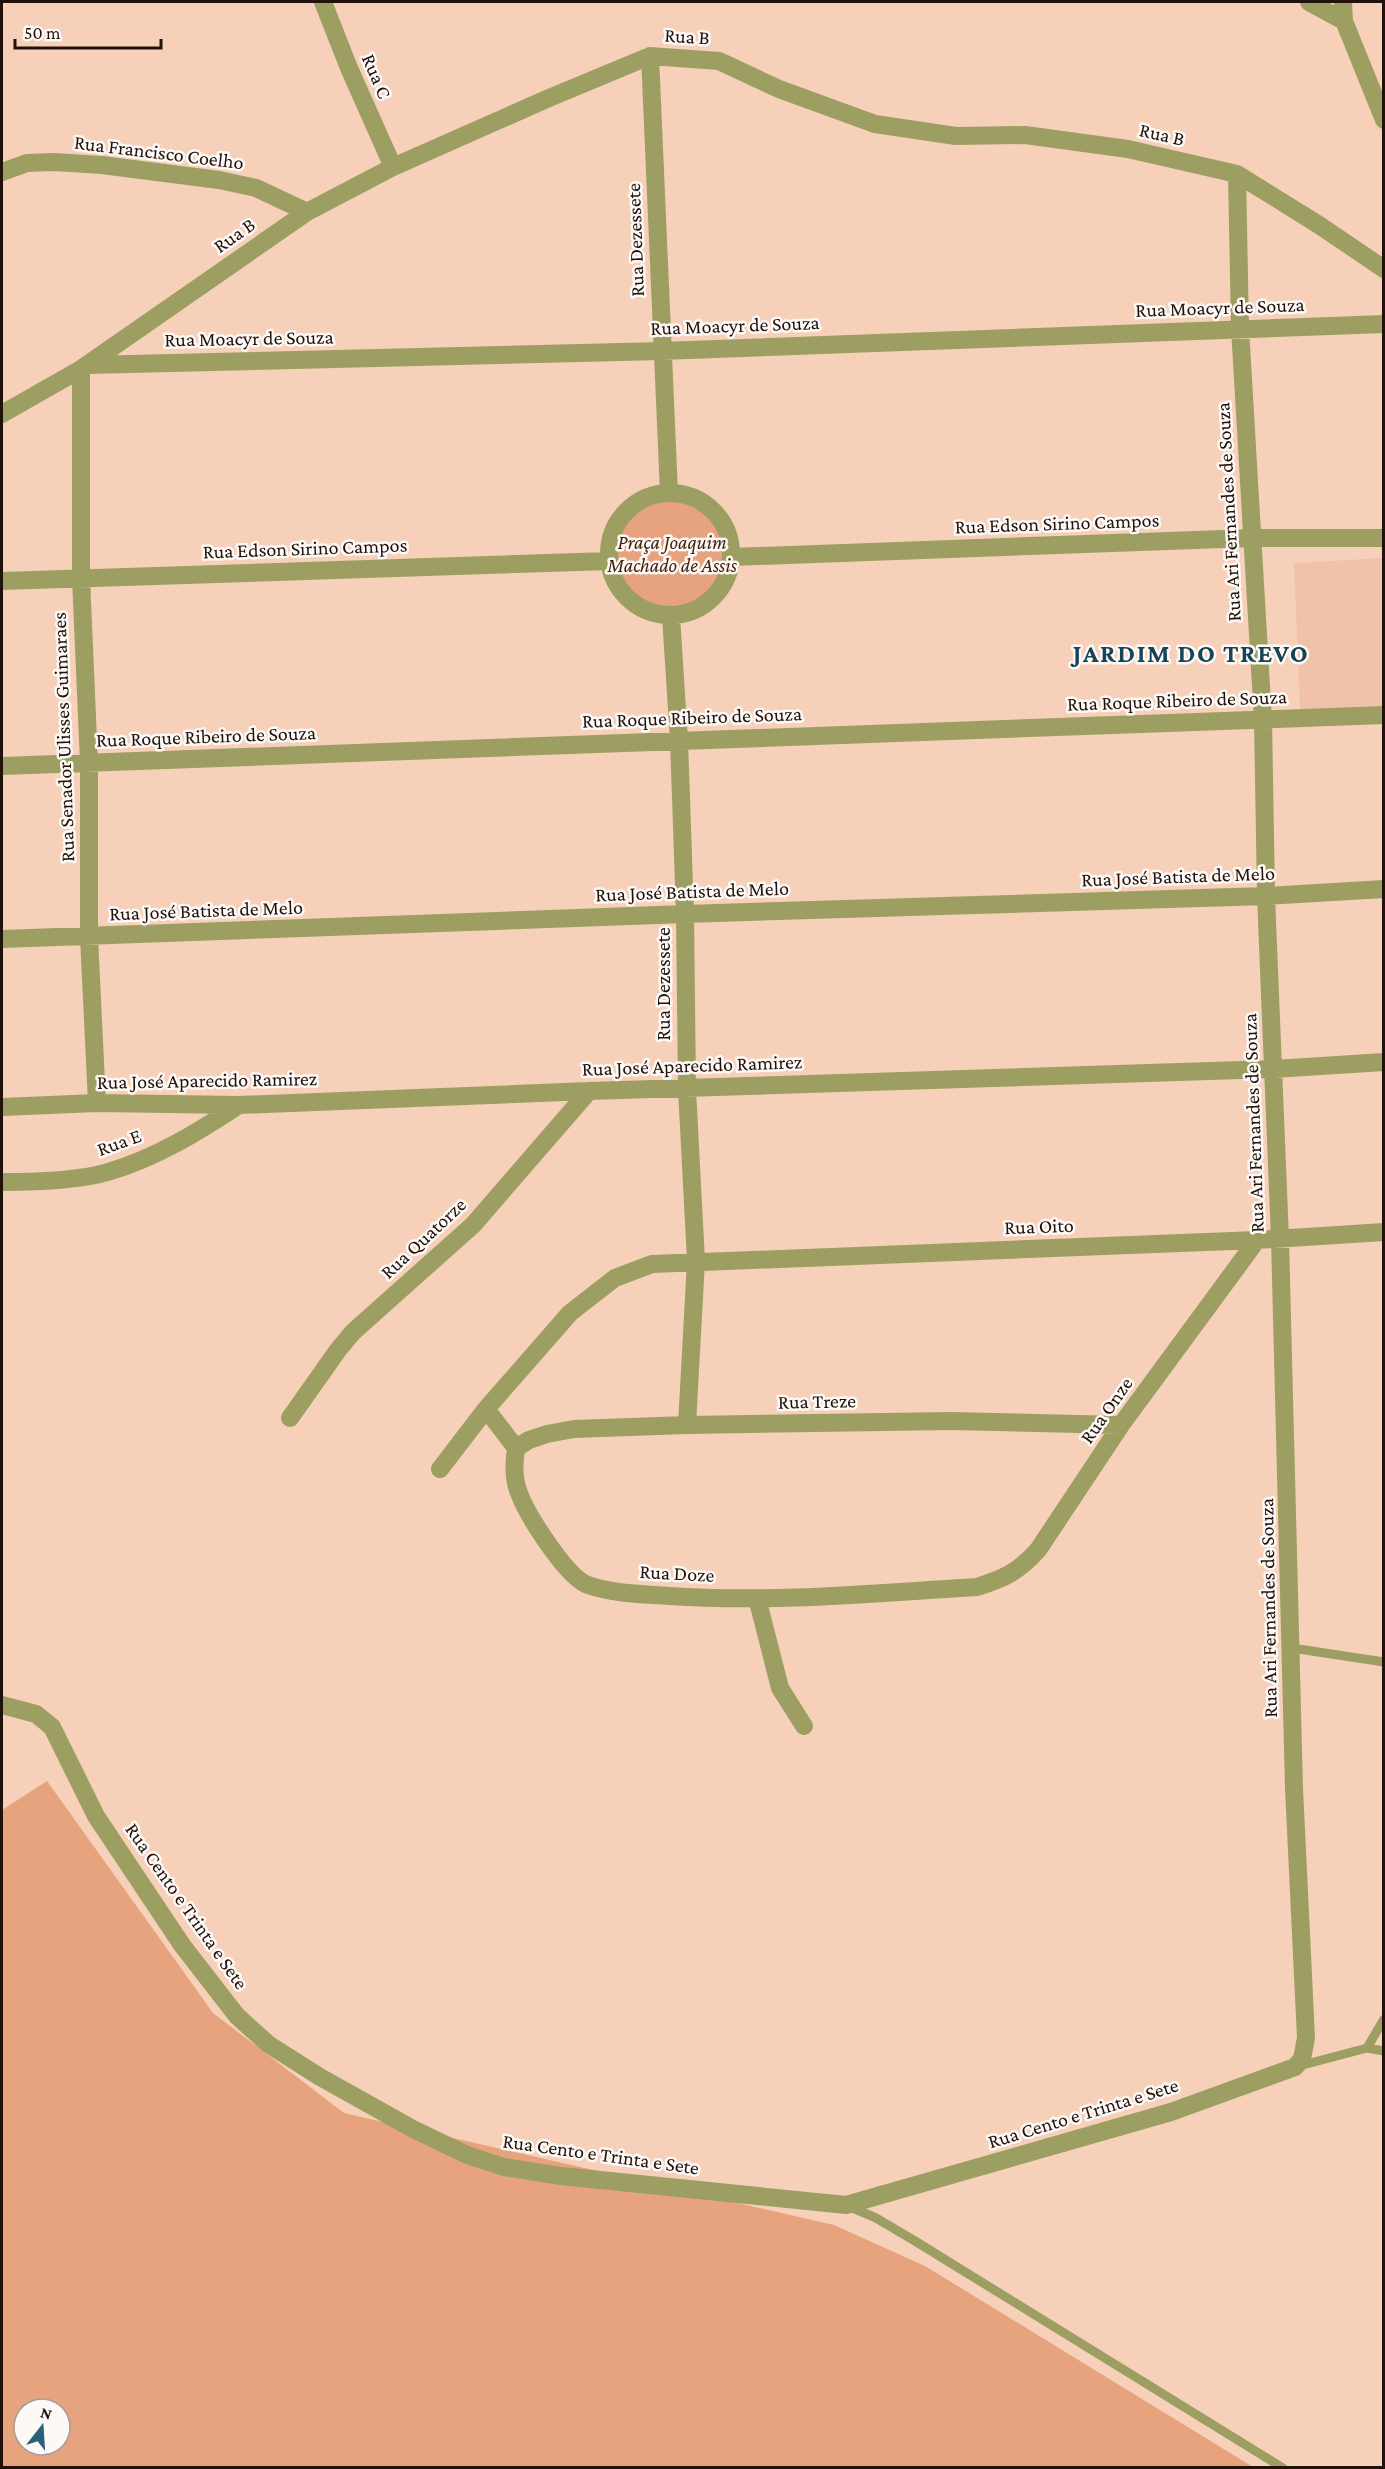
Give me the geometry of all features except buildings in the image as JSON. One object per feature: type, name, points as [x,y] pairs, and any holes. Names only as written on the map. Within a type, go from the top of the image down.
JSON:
[{"type":"street","name":"Rua C","points":[[323,2],[349,68],[393,167]]},
{"type":"street","points":[[1309,2],[1344,21]]},
{"type":"street","points":[[1343,2],[1344,21],[1383,120]]},
{"type":"street","name":"Rua B","points":[[2,414],[84,367],[307,212],[393,167],[650,56],[719,61],[779,89],[875,124],[956,136],[1025,135],[1128,149],[1237,174],[1319,225],[1383,269]]},
{"type":"street","name":"Rua Dezessete","points":[[650,56],[669,493]]},
{"type":"street","name":"Rua Francisco Coelho","points":[[2,172],[27,163],[54,162],[102,165],[219,180],[256,188],[307,212]]},
{"type":"street","name":"Rua Ari Fernandes de Souza","points":[[1237,174],[1240,328],[1263,720],[1266,896],[1280,1239],[1294,1788],[1306,2038],[1302,2059],[1295,2067]]},
{"type":"street","name":"Rua Moacyr de Souza","points":[[84,367],[662,351],[1383,324]]},
{"type":"street","name":"Rua Senador Ulisses Guimaraes","points":[[84,367],[81,578],[89,763],[89,937],[97,1103]]},
{"type":"street","points":[[669,493],[688,496],[706,505],[721,519],[729,537],[732,557],[728,575],[719,592],[706,604],[690,612],[671,616],[653,613],[637,606],[623,594],[614,578],[609,561],[610,541],[618,522],[631,507],[649,497],[669,493]]},
{"type":"street","name":"Rua Edson Sirino Campos","points":[[732,557],[1251,538],[1383,537]]},
{"type":"street","name":"Rua Edson Sirino Campos","points":[[2,581],[609,561]]},
{"type":"street","name":"Rua Dezessete","points":[[671,616],[679,740],[685,914],[687,1089],[696,1261],[687,1425]]},
{"type":"street","name":"Rua Roque Ribeiro de Souza","points":[[2,766],[1383,715]]},
{"type":"street","name":"Rua José Batista de Melo","points":[[2,939],[1266,896],[1383,889]]},
{"type":"street","name":"Rua José Aparecido Ramirez","points":[[2,1107],[97,1103],[239,1105],[589,1091],[1274,1069],[1383,1062]]},
{"type":"street","name":"Rua Quatorze","points":[[290,1419],[353,1332],[473,1225],[589,1091]]},
{"type":"street","name":"Rua E","points":[[2,1182],[38,1182],[106,1173],[180,1143],[239,1105]]},
{"type":"street","name":"Rua Oito","points":[[696,1261],[1383,1237]]},
{"type":"street","name":"Rua Onze","points":[[977,1587],[1006,1578],[1024,1566],[1038,1550],[1121,1425],[1257,1240]]},
{"type":"street","points":[[440,1469],[486,1409],[570,1313],[615,1278],[652,1264],[696,1261]]},
{"type":"street","points":[[486,1409],[516,1448]]},
{"type":"street","name":"Rua Treze","points":[[516,1448],[528,1440],[574,1429],[952,1421],[1121,1425]]},
{"type":"street","name":"Rua Doze","points":[[516,1448],[513,1470],[519,1493],[550,1547],[567,1571],[586,1585],[614,1592],[708,1598],[757,1598],[977,1587]]},
{"type":"street","points":[[757,1598],[780,1688],[804,1726]]},
{"type":"street","name":"Rua Cento e Trinta e Sete","points":[[7,1706],[36,1714],[52,1727],[96,1816],[182,1945],[213,1988],[237,2016],[268,2044],[320,2077],[413,2129],[467,2155],[504,2167],[561,2176],[846,2205],[1171,2112],[1295,2067]]},
{"type":"lane","points":[[1292,1648],[1383,1662]]},
{"type":"lane","points":[[1367,2048],[1383,2019]]},
{"type":"lane","points":[[1295,2067],[1367,2048],[1383,2051]]},
{"type":"lane","points":[[846,2205],[876,2217],[1283,2468]]},
{"type":"shaded area","points":[[1383,558],[1383,706],[1300,710],[1294,563]]},
{"type":"green space","name":"Praça Joaquim Machado de Assis","points":[[671,497],[693,501],[711,514],[724,532],[728,554],[724,576],[711,594],[693,607],[671,611],[649,607],[631,594],[618,576],[614,554],[618,532],[631,514],[649,501]]},
{"type":"green space","points":[[47,1781],[213,2013],[344,2113],[834,2225],[925,2266],[1253,2467],[2,2468],[2,1810]]},
{"type":"district","name":"JARDIM DO TREVO","points":[[1191,653]]}]
